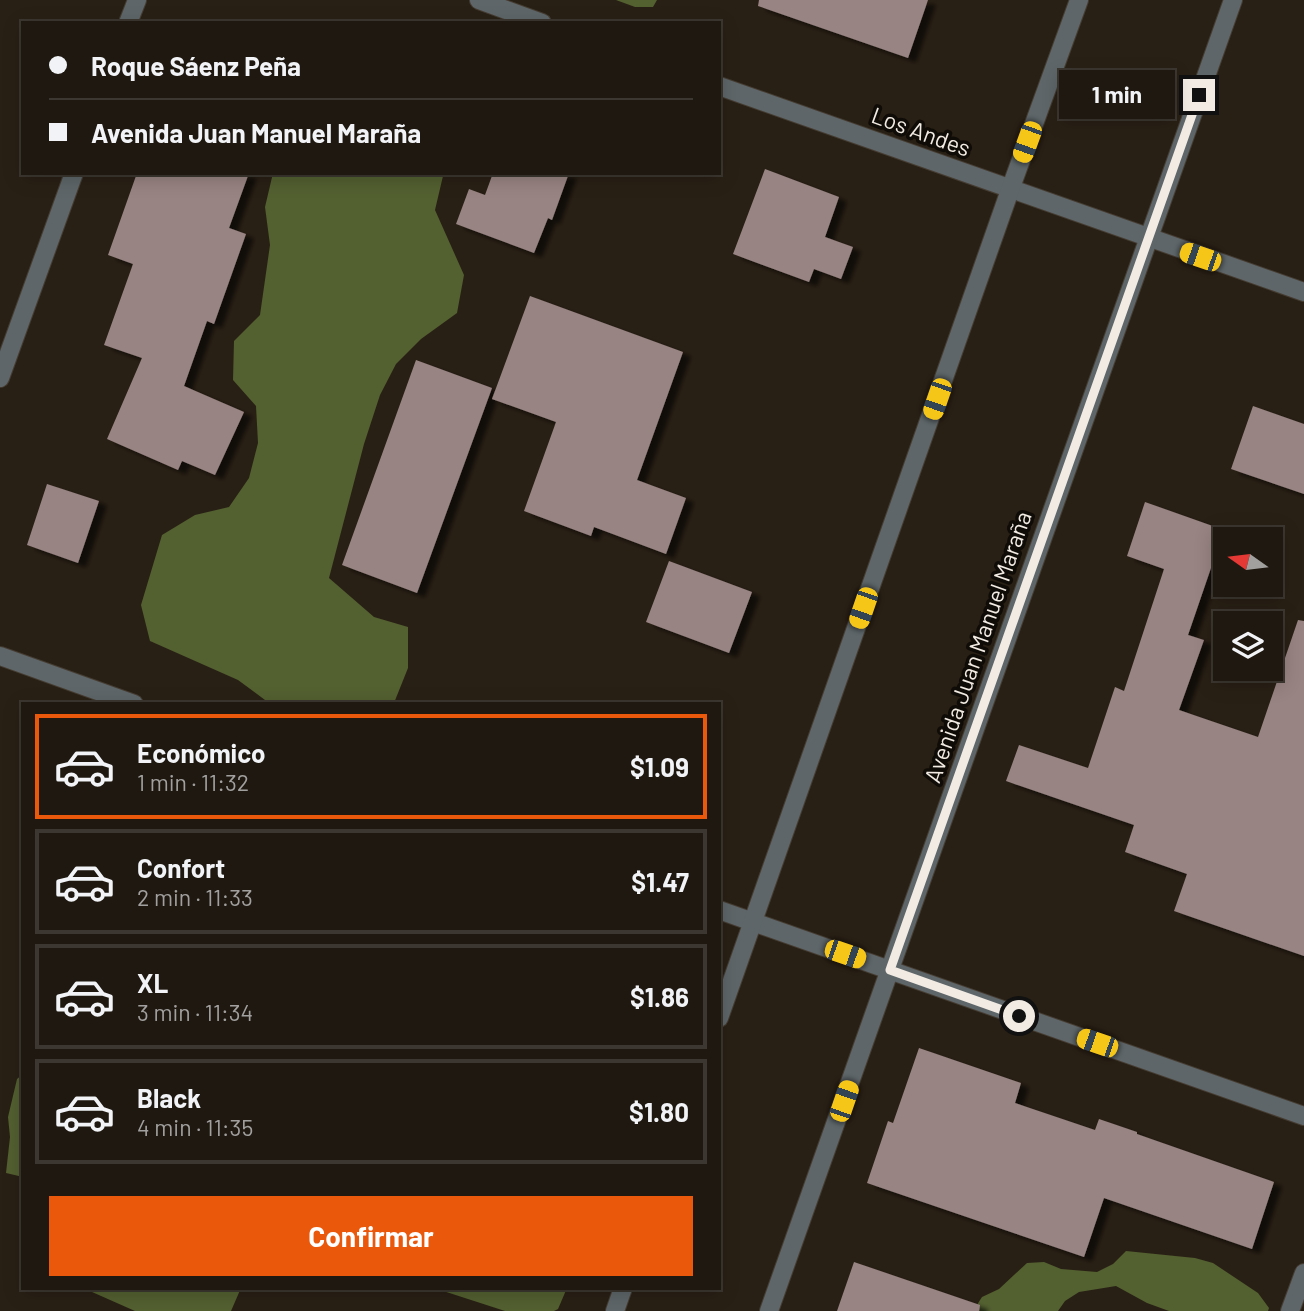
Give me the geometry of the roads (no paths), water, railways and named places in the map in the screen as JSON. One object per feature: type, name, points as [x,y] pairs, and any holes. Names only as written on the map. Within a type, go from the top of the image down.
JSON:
[{"type":"street","points":[[129,21],[136,0]]},
{"type":"street","points":[[479,0],[537,21]]},
{"type":"street","points":[[721,1012],[1079,0]]},
{"type":"street","name":"Avenida Juan Manuel Maraña","points":[[769,1311],[1233,0]]},
{"type":"street","name":"Los Andes","points":[[721,87],[1304,292]]},
{"type":"street","points":[[0,378],[73,175]]},
{"type":"street","points":[[0,656],[128,702]]},
{"type":"street","points":[[721,911],[1304,1116]]},
{"type":"street","points":[[1290,1311],[1304,1273]]},
{"type":"street","points":[[615,1311],[622,1290]]}]
